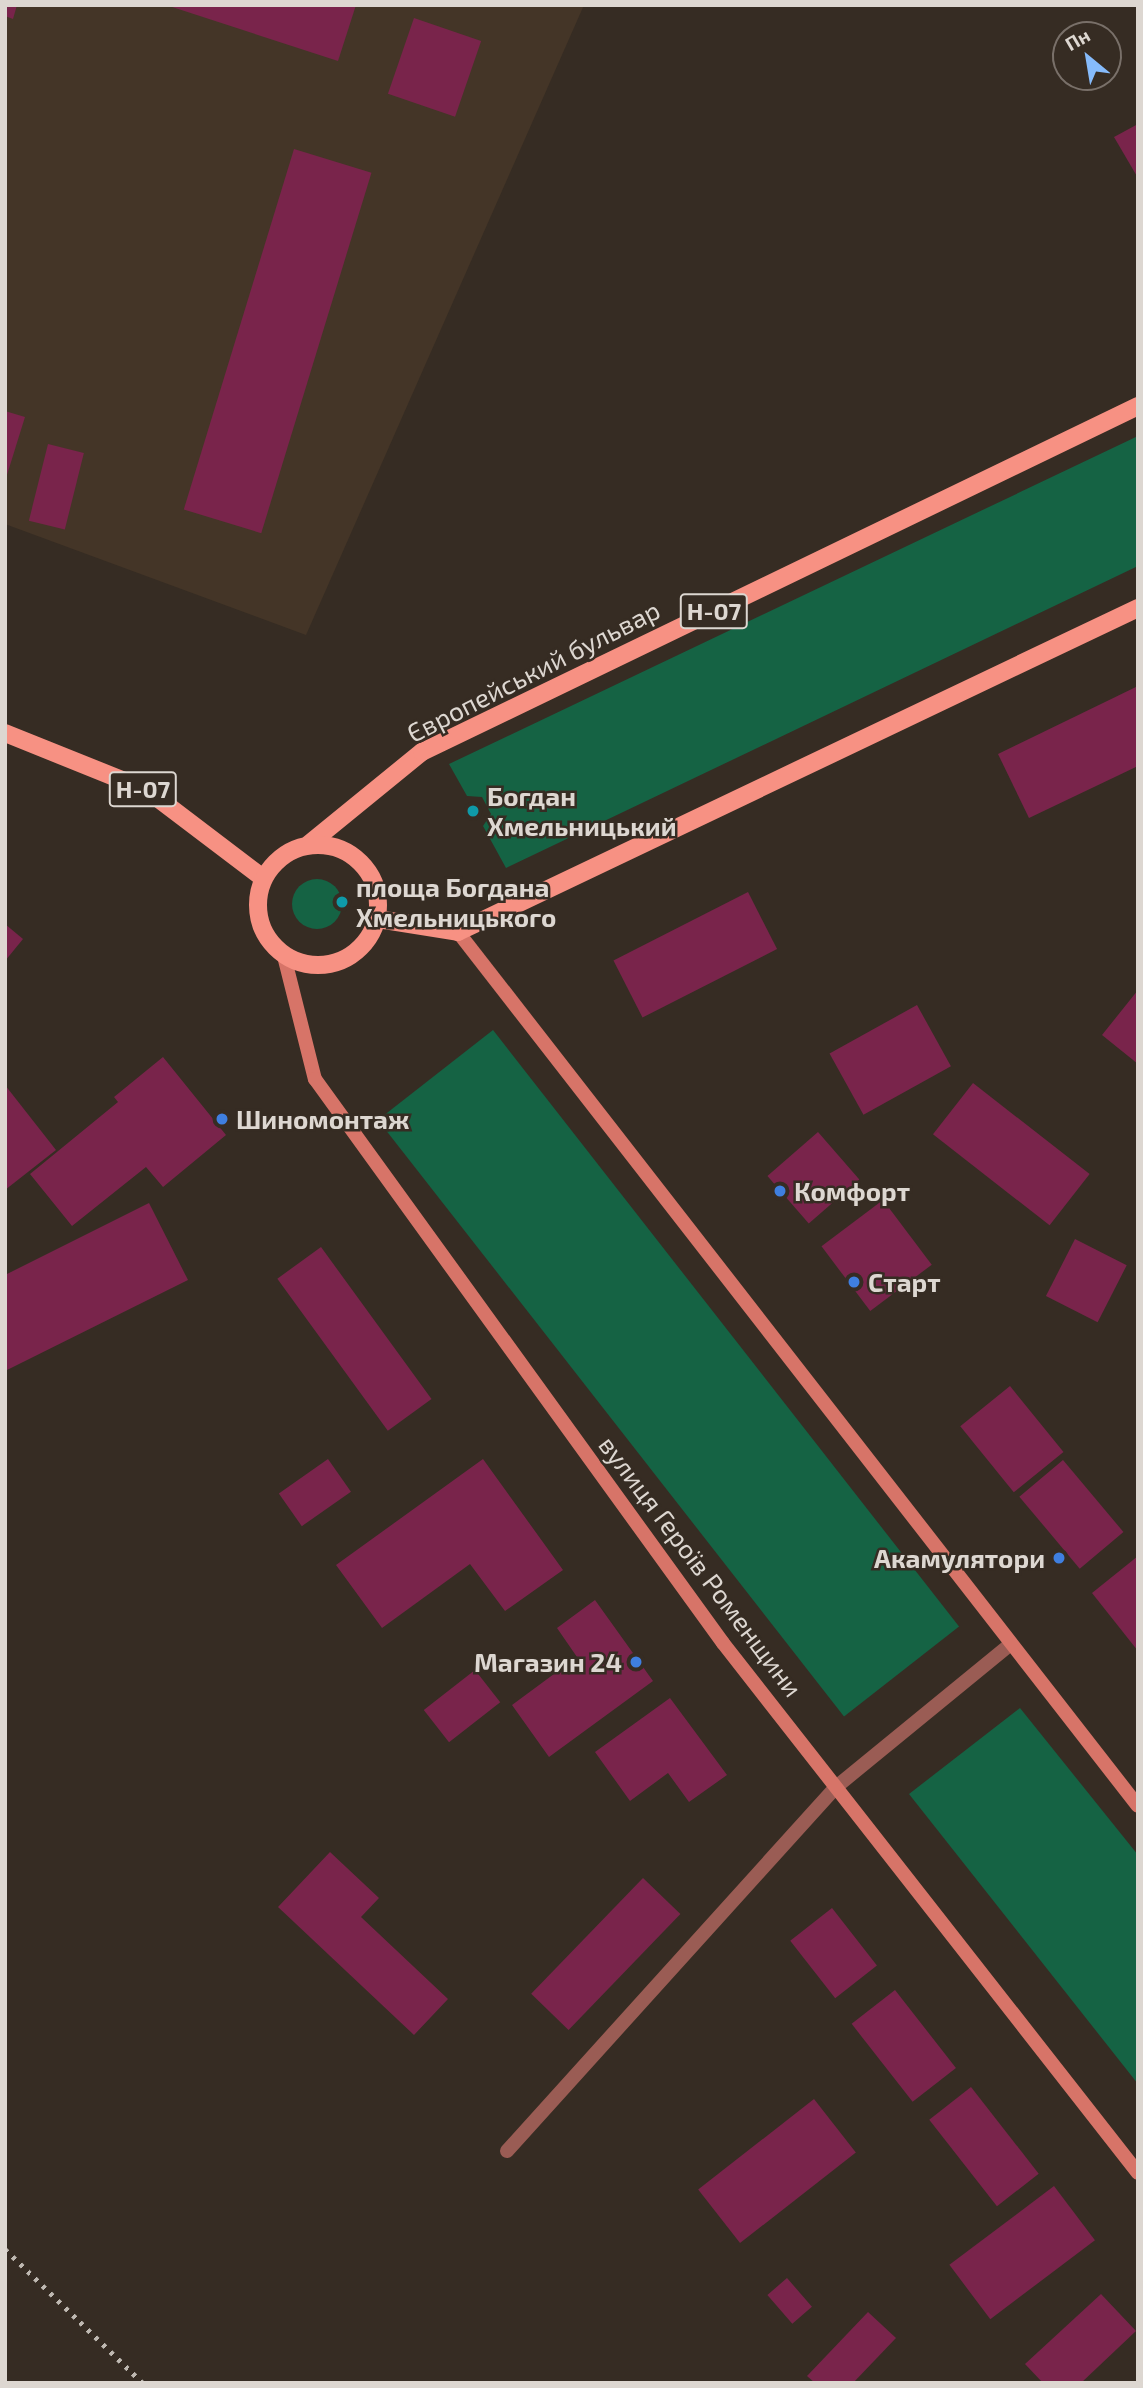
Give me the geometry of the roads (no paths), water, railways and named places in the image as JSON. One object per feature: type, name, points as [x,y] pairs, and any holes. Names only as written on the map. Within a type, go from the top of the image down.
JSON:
[{"type":"main road","name":"Європейський бульвар","points":[[309,844],[422,752],[1138,406]]},
{"type":"main road","points":[[378,919],[458,932],[1138,608]]},
{"type":"main road","name":"Н-07","points":[[5,733],[147,790],[263,878],[282,856],[309,844]]},
{"type":"main road","points":[[263,878],[257,906],[264,935],[284,956],[312,966],[341,962],[365,945],[378,919],[377,889],[363,864],[338,847],[309,844]]},
{"type":"street","points":[[458,932],[1138,1807]]},
{"type":"street","name":"вулиця Героїв Роменщини","points":[[284,956],[315,1079],[723,1643],[1138,2173]]},
{"type":"lane","points":[[507,2151],[836,1787],[1011,1644]]},
{"type":"railway","points":[[5,2249],[143,2383]]},
{"type":"place","name":"Богдан Хмельницький","points":[[473,811]]},
{"type":"place","name":"площа Богдана Хмельницького","points":[[342,902]]},
{"type":"place","name":"Шиномонтаж","points":[[222,1119]]},
{"type":"place","name":"Комфорт","points":[[780,1191]]},
{"type":"place","name":"Старт","points":[[854,1282]]},
{"type":"place","name":"Акамулятори","points":[[1059,1558]]},
{"type":"place","name":"Магазин 24","points":[[636,1662]]}]
